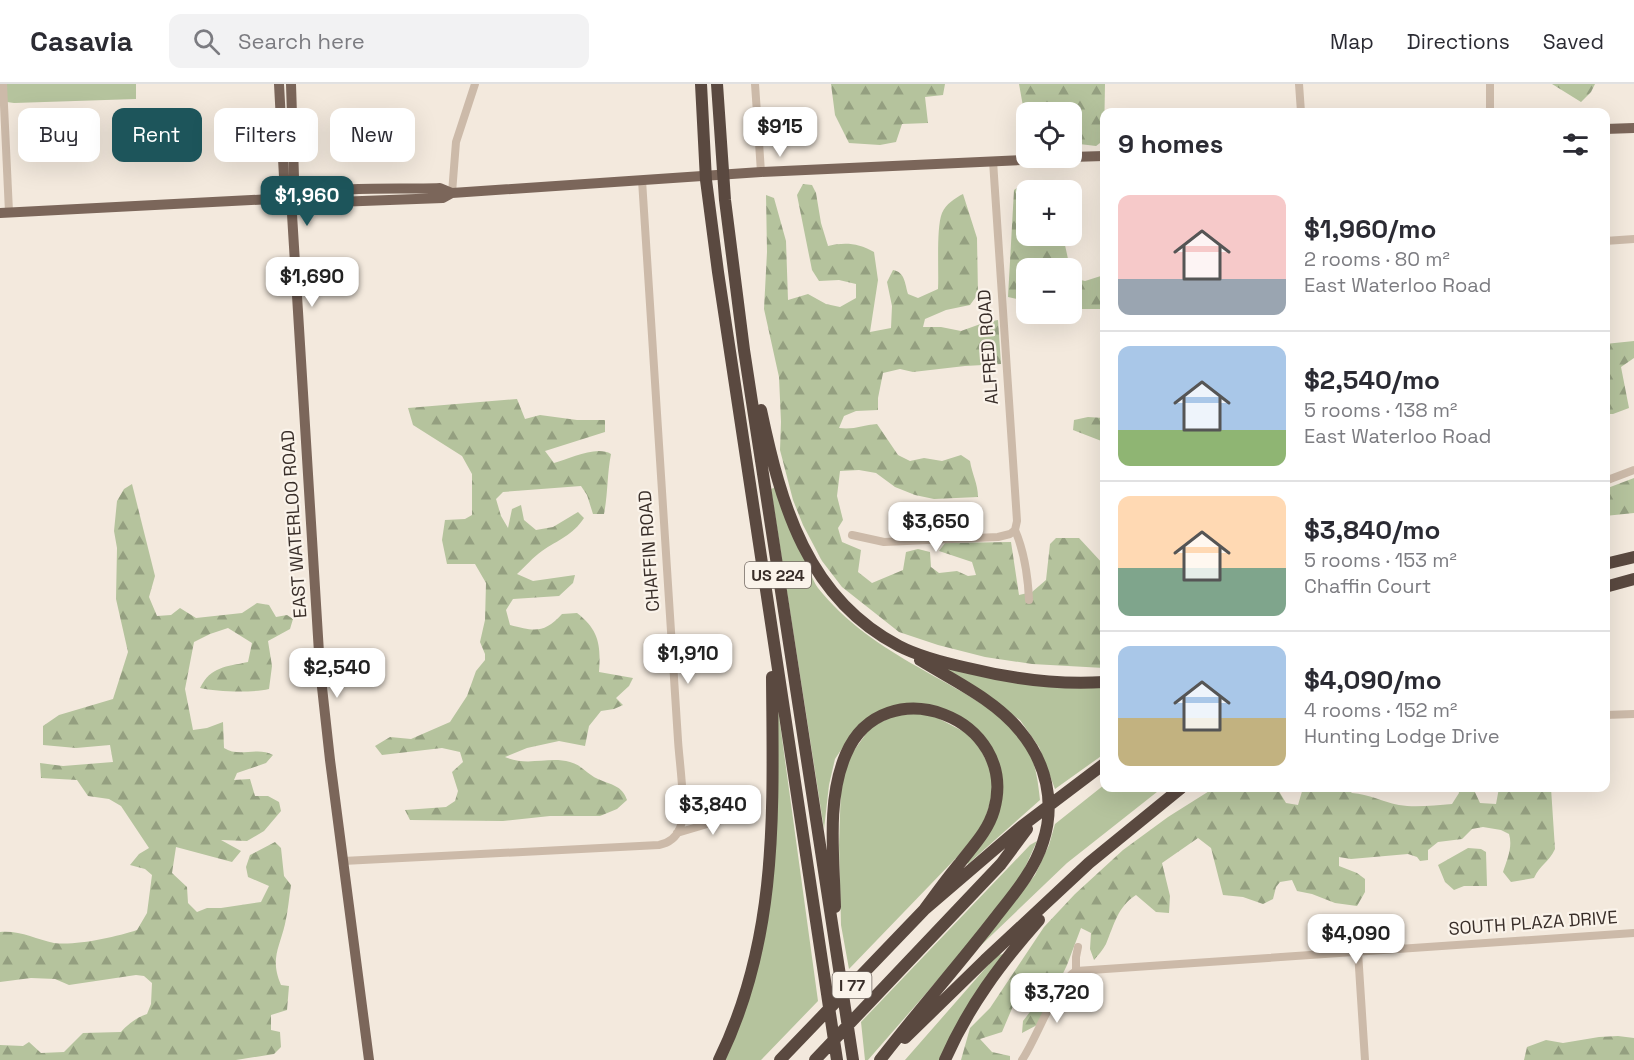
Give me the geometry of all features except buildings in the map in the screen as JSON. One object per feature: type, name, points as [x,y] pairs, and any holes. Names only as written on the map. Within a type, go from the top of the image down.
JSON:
[{"type":"highway","name":"US 224","points":[[701,84],[708,199],[769,619],[837,1060]]},
{"type":"highway","name":"US 224","points":[[717,84],[725,200],[737,296],[835,950]]},
{"type":"highway","points":[[737,296],[773,465],[799,539],[819,576],[838,598],[875,632],[1005,715],[1021,732],[1042,766],[1048,790],[1048,816],[1044,841],[1033,865],[976,943],[920,1008],[882,1060]]},
{"type":"highway","points":[[1610,563],[1634,557]]},
{"type":"highway","points":[[1610,586],[1634,579]]},
{"type":"highway","points":[[718,1060],[734,1027],[751,975],[768,890],[773,799],[772,671],[769,619]]},
{"type":"highway","points":[[900,647],[953,665],[993,675],[1058,683],[1100,682]]},
{"type":"highway","points":[[853,1060],[835,950],[834,828],[837,787],[842,763],[853,742],[869,725],[888,714],[914,709],[949,714],[973,731],[990,755],[997,788],[994,810],[986,830],[924,910]]},
{"type":"highway","name":"I 77","points":[[780,1060],[924,910],[1038,813],[1100,767]]},
{"type":"highway","points":[[882,1060],[1061,889],[1114,841],[1176,792]]},
{"type":"highway","points":[[815,1060],[1001,864],[1038,813]]},
{"type":"highway","points":[[945,1060],[966,1018],[988,982],[1061,889]]},
{"type":"main road","name":"EAST WATERLOO ROAD","points":[[291,84],[294,177],[291,198],[320,669],[369,1060]]},
{"type":"main road","name":"EAST WATERLOO ROAD","points":[[279,85],[284,177],[291,198]]},
{"type":"main road","points":[[1610,129],[1634,128]]},
{"type":"main road","points":[[1082,157],[1100,156]]},
{"type":"main road","points":[[4,213],[291,198],[309,203],[443,198],[452,193],[761,172],[1016,160]]},
{"type":"street","points":[[3,84],[4,213]]},
{"type":"street","points":[[452,193],[456,142],[475,84]]},
{"type":"street","points":[[754,84],[761,172]]},
{"type":"street","points":[[1299,84],[1301,108]]},
{"type":"street","points":[[1490,84],[1490,108]]},
{"type":"street","name":"ALFRED ROAD","points":[[993,161],[1017,521],[1015,530],[1023,553],[1029,600]]},
{"type":"street","name":"CHAFFIN ROAD","points":[[642,180],[680,771],[682,813],[678,833]]},
{"type":"street","points":[[1610,241],[1634,239]]},
{"type":"street","points":[[1610,479],[1634,470]]},
{"type":"street","points":[[852,535],[879,542],[903,542],[998,537],[1015,530]]},
{"type":"street","points":[[1610,715],[1634,714]]},
{"type":"street","points":[[344,861],[659,845],[668,843],[678,833],[741,814]]},
{"type":"street","name":"SOUTH PLAZA DRIVE","points":[[1076,971],[1634,933]]},
{"type":"street","points":[[1022,1060],[1038,1035],[1065,980],[1076,971],[1078,947]]},
{"type":"street","points":[[1358,952],[1365,1060]]},
{"type":"green space","points":[[6,84],[136,84],[136,99],[14,103],[7,102]]},
{"type":"green space","points":[[831,84],[945,84],[943,95],[925,97],[928,123],[902,124],[896,142],[880,145],[849,143],[835,115]]},
{"type":"green space","points":[[1019,84],[1105,84],[1105,108],[1100,108],[1100,143],[1096,146],[1082,144],[1082,102],[1022,102]]},
{"type":"green space","points":[[1552,84],[1595,84],[1581,102]]},
{"type":"green space","points":[[803,184],[812,185],[816,193],[828,246],[851,244],[874,252],[878,280],[870,332],[891,328],[892,306],[887,282],[893,270],[902,276],[908,294],[918,298],[938,289],[940,220],[946,207],[963,194],[977,238],[978,294],[970,305],[946,310],[925,319],[923,327],[941,327],[961,331],[998,320],[1001,364],[913,372],[900,369],[883,373],[878,410],[856,411],[844,416],[839,428],[877,424],[898,455],[910,461],[924,458],[942,461],[961,455],[970,461],[978,492],[978,497],[934,499],[895,487],[876,473],[859,470],[840,471],[837,496],[843,520],[838,528],[842,542],[861,550],[858,572],[872,583],[903,570],[906,552],[918,549],[930,552],[931,567],[939,573],[957,571],[968,576],[976,575],[972,562],[939,551],[945,543],[1011,542],[1019,595],[1032,592],[1046,580],[1050,544],[1056,538],[1079,538],[1100,561],[1100,668],[1032,664],[985,657],[899,632],[842,587],[822,561],[793,500],[780,450],[779,377],[764,309],[767,252],[766,195],[774,198],[786,241],[788,300],[808,294],[826,304],[840,307],[856,298],[856,284],[839,280],[819,281],[812,270],[797,195]]},
{"type":"green space","points":[[1016,189],[1016,246],[1065,246],[1068,258],[1016,258],[1016,299],[1008,297],[1014,190]]},
{"type":"green space","points":[[1100,276],[1100,309],[1082,309],[1082,280]]},
{"type":"green space","points":[[1634,341],[1634,358],[1621,367],[1629,408],[1613,414],[1610,414],[1610,343]]},
{"type":"green space","points":[[517,399],[525,419],[540,415],[577,420],[605,420],[605,432],[545,451],[554,463],[591,452],[611,454],[604,514],[593,514],[587,495],[581,486],[503,492],[496,499],[501,516],[508,528],[512,509],[521,505],[524,520],[536,530],[553,527],[578,512],[584,518],[570,533],[539,553],[517,574],[533,581],[575,575],[573,583],[559,596],[513,599],[506,610],[510,625],[526,629],[544,628],[562,614],[577,613],[590,626],[597,639],[600,654],[599,672],[633,678],[629,686],[616,698],[623,705],[601,711],[589,726],[585,746],[559,741],[527,748],[505,757],[522,761],[562,760],[574,763],[594,777],[619,788],[627,800],[617,809],[600,816],[550,816],[503,821],[410,820],[405,810],[446,807],[455,801],[458,791],[452,772],[463,762],[460,752],[442,748],[382,755],[375,746],[390,737],[411,739],[450,722],[467,696],[476,671],[485,660],[480,642],[485,620],[486,583],[475,564],[447,564],[442,540],[445,520],[465,519],[472,515],[472,474],[462,456],[413,425],[408,408]]},
{"type":"green space","points":[[1100,418],[1100,440],[1073,430],[1074,420]]},
{"type":"green space","points":[[1634,478],[1634,513],[1610,515],[1610,487]]},
{"type":"green space","points":[[132,484],[155,576],[149,597],[157,616],[171,615],[180,608],[196,618],[242,613],[257,603],[269,605],[276,617],[287,615],[293,619],[290,629],[268,641],[272,666],[269,689],[234,691],[200,688],[214,671],[248,662],[252,643],[228,628],[194,642],[185,689],[193,730],[223,722],[224,748],[236,752],[261,752],[273,755],[266,763],[237,773],[234,780],[250,779],[255,796],[268,796],[279,802],[281,811],[264,831],[247,841],[221,840],[241,851],[232,862],[176,847],[172,873],[187,887],[188,903],[197,912],[207,908],[261,902],[269,886],[248,877],[246,867],[250,855],[275,842],[281,848],[284,876],[291,885],[276,968],[281,985],[289,986],[287,1010],[271,1015],[271,1030],[280,1032],[281,1047],[274,1054],[236,1060],[0,1060],[0,1045],[23,1046],[29,1042],[41,1053],[64,1052],[83,1033],[121,1032],[132,1022],[147,1014],[151,1004],[152,983],[144,976],[136,975],[69,985],[55,979],[31,978],[0,982],[0,932],[21,934],[54,943],[84,942],[137,930],[147,913],[152,875],[145,869],[130,865],[139,854],[149,848],[121,806],[109,799],[88,796],[77,780],[41,778],[40,763],[63,766],[113,762],[110,745],[76,748],[43,745],[43,726],[59,715],[113,699],[128,652],[116,599],[117,548],[114,531],[117,501],[124,489]]},
{"type":"green space","points":[[776,487],[814,581],[828,600],[877,642],[993,712],[1018,734],[1027,747],[1035,766],[1040,800],[968,864],[966,861],[1000,802],[981,736],[960,716],[939,708],[903,706],[860,726],[835,759],[829,785],[824,829],[771,489]]},
{"type":"green space","points":[[941,666],[1100,686],[1100,757],[1055,789],[1039,747],[1020,720]]},
{"type":"green space","points":[[778,709],[818,1001],[761,1060],[724,1060],[755,974]]},
{"type":"green space","points":[[928,713],[974,737],[991,770],[992,795],[983,827],[849,969],[841,925],[839,845],[841,786],[847,760],[871,727],[896,715]]},
{"type":"green space","points":[[1100,788],[1100,792],[1157,792],[1067,863],[973,953],[1035,875],[1049,845],[1055,824]]},
{"type":"green space","points":[[1208,792],[1279,792],[1286,803],[1298,805],[1302,792],[1351,792],[1393,804],[1419,806],[1452,804],[1459,792],[1475,792],[1480,803],[1496,804],[1498,792],[1551,792],[1555,849],[1534,878],[1511,882],[1503,872],[1510,849],[1509,834],[1483,827],[1472,829],[1462,839],[1438,842],[1428,850],[1428,860],[1420,861],[1417,857],[1408,854],[1351,859],[1339,857],[1339,866],[1365,879],[1365,892],[1357,906],[1335,903],[1297,891],[1292,880],[1280,882],[1273,899],[1263,904],[1243,897],[1223,895],[1211,848],[1198,838],[1162,863],[1170,896],[1169,913],[1156,912],[1136,895],[1121,910],[1106,944],[1094,960],[1090,949],[1091,933],[1081,928],[1067,965],[1039,1024],[1022,1033],[1023,1021],[1033,1008],[1040,985],[1035,982],[1025,985],[1016,999],[1002,1032],[980,1039],[992,1052],[1010,1056],[1010,1060],[961,1060],[970,1028],[990,1008],[1044,927],[1075,894],[1123,850]]},
{"type":"green space","points":[[1037,841],[1023,872],[990,920],[868,1060],[865,1060],[861,1022],[1030,845]]},
{"type":"green space","points":[[1468,848],[1481,849],[1486,852],[1487,886],[1464,886],[1454,890],[1445,882],[1438,865]]},
{"type":"green space","points":[[1005,954],[944,1060],[905,1060],[997,955]]},
{"type":"green space","points":[[1618,1036],[1634,1038],[1634,1060],[1524,1060],[1527,1047],[1546,1040],[1563,1043]]}]
